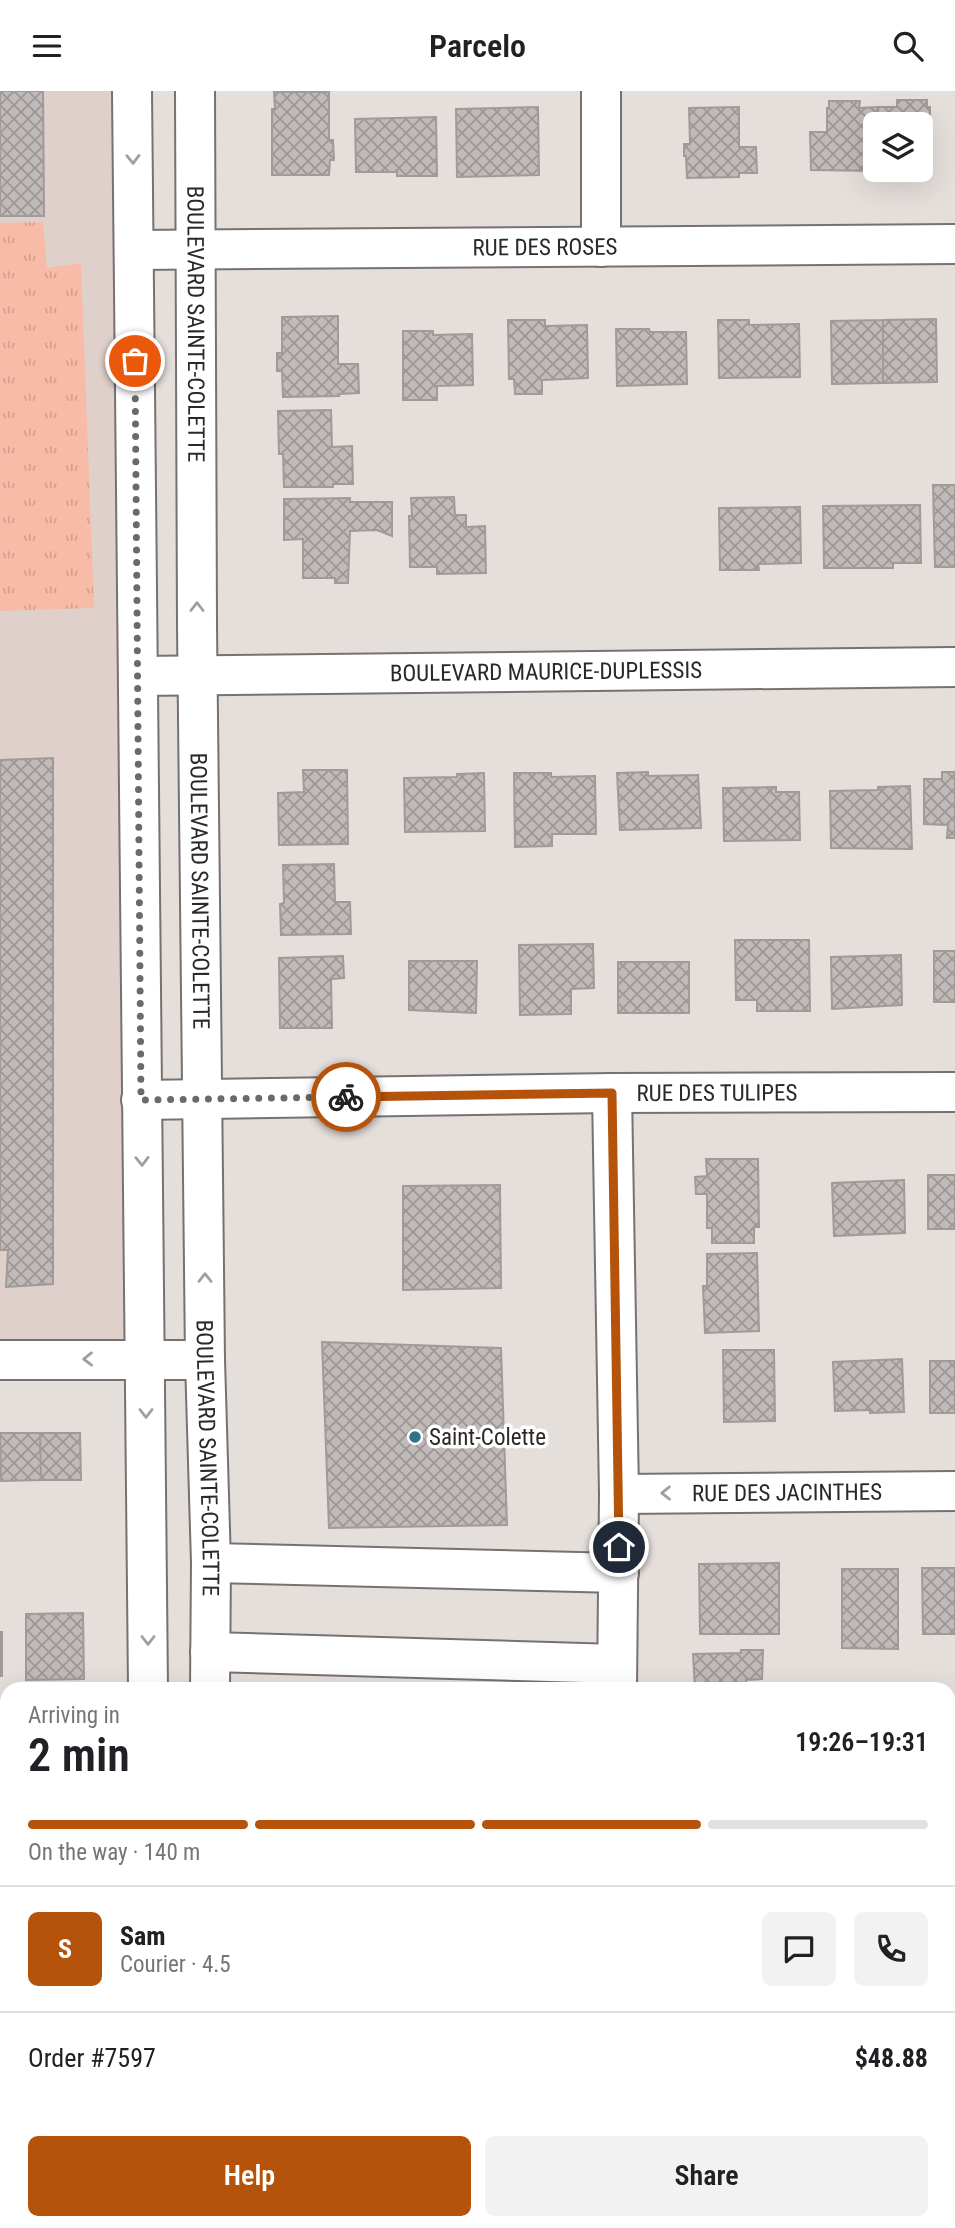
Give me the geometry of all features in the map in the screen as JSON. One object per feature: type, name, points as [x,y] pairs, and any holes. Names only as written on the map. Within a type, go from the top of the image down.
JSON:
[{"type":"street","points":[[132,91],[148,1682]]},
{"type":"street","name":"BOULEVARD SAINTE-COLETTE","points":[[195,91],[210,1670]]},
{"type":"street","points":[[601,91],[601,247]]},
{"type":"street","name":"RUE DES ROSES","points":[[134,250],[955,244]]},
{"type":"street","name":"BOULEVARD MAURICE-DUPLESSIS","points":[[138,676],[955,667]]},
{"type":"street","name":"RUE DES TULIPES","points":[[141,1100],[612,1093],[955,1092]]},
{"type":"street","points":[[210,1670],[617,1677],[619,1494],[612,1093]]},
{"type":"street","points":[[0,1360],[205,1360]]},
{"type":"street","name":"RUE DES JACINTHES","points":[[619,1494],[955,1491]]},
{"type":"street","points":[[211,1563],[619,1573]]},
{"type":"shaded area","points":[[0,91],[131,91],[146,1359],[0,1360]]},
{"type":"green space","points":[[43,222],[47,268],[81,263],[94,608],[0,611],[0,223]]},
{"type":"building","points":[[0,91],[43,91],[44,216],[0,216]]},
{"type":"building","points":[[274,92],[329,92],[329,140],[333,140],[334,160],[330,160],[329,175],[272,175]]},
{"type":"building","points":[[897,100],[927,100],[930,112],[878,112],[878,107],[897,107]]},
{"type":"building","points":[[829,101],[860,101],[859,108],[878,107],[878,112],[863,112],[863,171],[811,170],[810,132],[827,132]]},
{"type":"building","points":[[538,107],[539,175],[457,177],[456,109]]},
{"type":"building","points":[[739,107],[739,147],[756,147],[757,173],[739,173],[739,177],[687,178],[684,144],[690,144],[689,108]]},
{"type":"building","points":[[436,117],[437,176],[356,172],[355,119]]},
{"type":"building","points":[[338,316],[338,364],[358,364],[359,393],[283,397],[282,371],[277,371],[277,353],[282,353],[282,317]]},
{"type":"building","points":[[936,319],[937,382],[883,383],[883,320]]},
{"type":"building","points":[[508,320],[545,320],[545,326],[587,325],[588,378],[542,380],[542,394],[515,394],[514,379],[509,379]]},
{"type":"building","points":[[718,320],[749,320],[749,325],[799,324],[800,377],[719,378]]},
{"type":"building","points":[[883,320],[883,383],[832,384],[831,321]]},
{"type":"building","points":[[616,329],[686,332],[687,384],[617,386]]},
{"type":"building","points":[[403,331],[433,331],[433,335],[472,334],[473,385],[437,386],[437,400],[403,400]]},
{"type":"building","points":[[331,410],[332,447],[352,446],[353,484],[333,484],[333,487],[284,487],[283,454],[279,454],[278,411]]},
{"type":"building","points":[[933,485],[955,485],[955,567],[935,567]]},
{"type":"building","points":[[454,497],[455,515],[466,515],[466,527],[485,526],[486,573],[437,574],[437,567],[410,567],[411,498]]},
{"type":"building","points":[[350,498],[350,502],[392,502],[392,536],[377,530],[350,531],[348,583],[335,583],[335,578],[303,578],[303,539],[284,540],[284,499]]},
{"type":"building","points":[[920,505],[921,563],[893,563],[893,568],[824,568],[823,506]]},
{"type":"building","points":[[800,507],[801,563],[758,564],[759,570],[720,570],[719,508]]},
{"type":"building","points":[[53,758],[53,1284],[6,1287],[8,1250],[0,1250],[0,760]]},
{"type":"building","points":[[303,770],[347,770],[348,844],[279,845],[278,793],[304,792]]},
{"type":"building","points":[[648,772],[648,776],[698,775],[701,828],[620,830],[617,773]]},
{"type":"building","points":[[942,772],[955,772],[955,838],[947,838],[948,825],[924,824],[924,779],[942,779]]},
{"type":"building","points":[[484,773],[485,831],[405,832],[404,778],[457,777],[457,774]]},
{"type":"building","points":[[514,773],[551,773],[551,777],[595,776],[596,834],[552,834],[552,846],[515,847]]},
{"type":"building","points":[[910,786],[912,849],[831,848],[830,791]]},
{"type":"building","points":[[776,787],[776,792],[799,792],[800,840],[724,841],[723,788]]},
{"type":"building","points":[[334,864],[335,902],[350,902],[351,934],[281,935],[283,865]]},
{"type":"building","points":[[735,940],[809,940],[810,1011],[757,1011],[757,1000],[736,1000]]},
{"type":"building","points":[[593,944],[594,988],[571,989],[571,1014],[520,1015],[519,945]]},
{"type":"building","points":[[934,951],[955,951],[955,1002],[934,1002]]},
{"type":"building","points":[[901,955],[902,1005],[832,1009],[831,957]]},
{"type":"building","points":[[343,956],[344,978],[331,979],[332,1028],[280,1028],[279,958]]},
{"type":"building","points":[[409,961],[477,961],[476,1013],[409,1010]]},
{"type":"building","points":[[618,962],[689,962],[689,1013],[618,1013]]},
{"type":"building","points":[[706,1159],[758,1159],[759,1227],[754,1227],[754,1243],[712,1243],[712,1228],[707,1228],[707,1194],[696,1194],[695,1177],[707,1176]]},
{"type":"building","points":[[928,1175],[955,1175],[955,1229],[928,1229]]},
{"type":"building","points":[[904,1180],[905,1233],[834,1236],[832,1183]]},
{"type":"building","points":[[500,1185],[501,1288],[403,1290],[403,1186]]},
{"type":"building","points":[[757,1253],[759,1331],[705,1333],[703,1286],[707,1286],[707,1254]]},
{"type":"building","name":"Saint-Colette","points":[[322,1342],[501,1348],[507,1525],[329,1528]]},
{"type":"building","points":[[723,1350],[774,1350],[775,1421],[724,1422]]},
{"type":"building","points":[[902,1359],[904,1412],[835,1411],[833,1362]]},
{"type":"building","points":[[930,1361],[955,1361],[955,1413],[930,1413]]},
{"type":"building","points":[[0,1433],[40,1433],[41,1480],[1,1481]]},
{"type":"building","points":[[40,1433],[80,1433],[81,1480],[41,1480]]},
{"type":"building","points":[[779,1563],[779,1634],[700,1634],[699,1564]]},
{"type":"building","points":[[922,1568],[955,1568],[955,1634],[923,1634]]},
{"type":"building","points":[[842,1569],[898,1569],[898,1649],[842,1648]]},
{"type":"building","points":[[83,1613],[84,1679],[26,1680],[26,1614]]},
{"type":"building","points":[[2,1632],[2,1676],[0,1676]]},
{"type":"building","points":[[741,1650],[763,1650],[762,1679],[746,1682],[695,1682],[693,1654],[741,1653]]},
{"type":"way so far","points":[[135,361],[141,1100],[346,1097]]},
{"type":"place","name":"Saint-Colette","points":[[415,1437]]},
{"type":"route","points":[[346,1097],[612,1093],[619,1547]]}]
